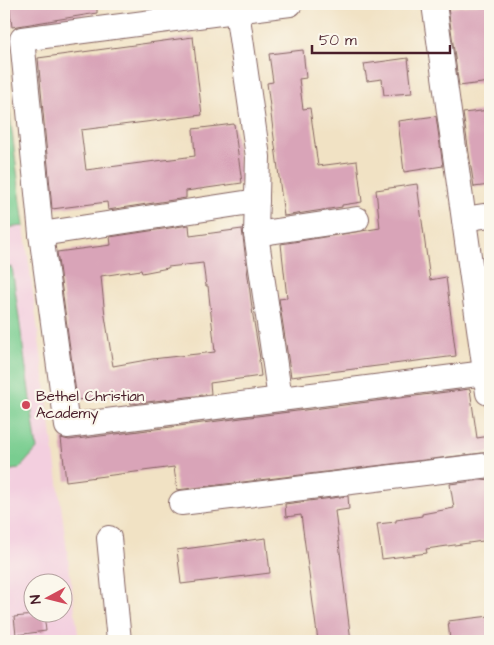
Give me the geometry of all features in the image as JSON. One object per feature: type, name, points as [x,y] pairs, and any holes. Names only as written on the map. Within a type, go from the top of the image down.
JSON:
[{"type":"street","points":[[290,4],[237,10],[166,12],[22,38],[41,234],[67,426],[280,399],[487,383],[434,4]]},
{"type":"street","points":[[237,10],[258,157],[256,234],[280,399]]},
{"type":"street","points":[[41,234],[257,201]]},
{"type":"street","points":[[464,219],[490,215]]},
{"type":"street","points":[[256,234],[357,219]]},
{"type":"street","points":[[181,503],[490,465]]},
{"type":"street","points":[[109,538],[119,641]]},
{"type":"shaded area","name":"Bethel Christian Academy","points":[[24,226],[70,572],[22,572],[22,622],[72,622],[72,588],[79,641],[4,641],[4,228]]},
{"type":"green space","points":[[4,69],[24,226],[4,228]]},
{"type":"green space","points":[[12,267],[37,449],[19,469],[4,471],[4,268]]},
{"type":"building","points":[[9,4],[97,4],[97,13],[12,27]]},
{"type":"building","points":[[489,4],[490,82],[459,86],[448,8]]},
{"type":"building","points":[[193,37],[202,115],[81,130],[86,170],[195,156],[193,129],[234,124],[242,183],[186,191],[186,198],[108,210],[107,202],[52,209],[38,58]]},
{"type":"building","points":[[303,50],[306,78],[299,79],[303,109],[310,108],[318,166],[357,161],[362,202],[284,216],[267,83],[273,82],[269,54]]},
{"type":"building","points":[[408,58],[412,93],[384,95],[382,79],[367,81],[364,64]]},
{"type":"building","points":[[490,110],[490,185],[474,187],[463,113]]},
{"type":"building","points":[[436,116],[443,166],[404,172],[398,121]]},
{"type":"building","points":[[417,184],[430,280],[446,277],[456,356],[291,377],[279,299],[287,298],[281,244],[380,228],[376,190]]},
{"type":"building","points":[[189,225],[190,236],[242,229],[261,376],[210,383],[211,394],[131,404],[130,394],[77,400],[57,252],[111,245],[110,237]],"holes":[[[203,263],[206,286],[208,286],[215,352],[152,359],[113,366],[101,276],[141,270],[142,273],[168,267]]]},
{"type":"building","points":[[470,389],[477,438],[490,436],[490,452],[177,490],[174,467],[66,481],[61,438],[69,440]]},
{"type":"building","points":[[490,479],[490,540],[426,549],[427,553],[382,559],[377,524],[396,522],[396,520],[454,508],[450,484]]},
{"type":"building","points":[[348,496],[349,509],[335,511],[351,641],[318,641],[301,515],[286,517],[285,504]]},
{"type":"building","points":[[266,538],[270,573],[181,584],[177,550]]},
{"type":"building","points":[[22,616],[22,622],[45,622],[46,631],[16,635],[14,617]]},
{"type":"building","points":[[490,616],[490,641],[450,641],[448,621]]},
{"type":"place","name":"Bethel Christian Academy","points":[[26,405]]}]
